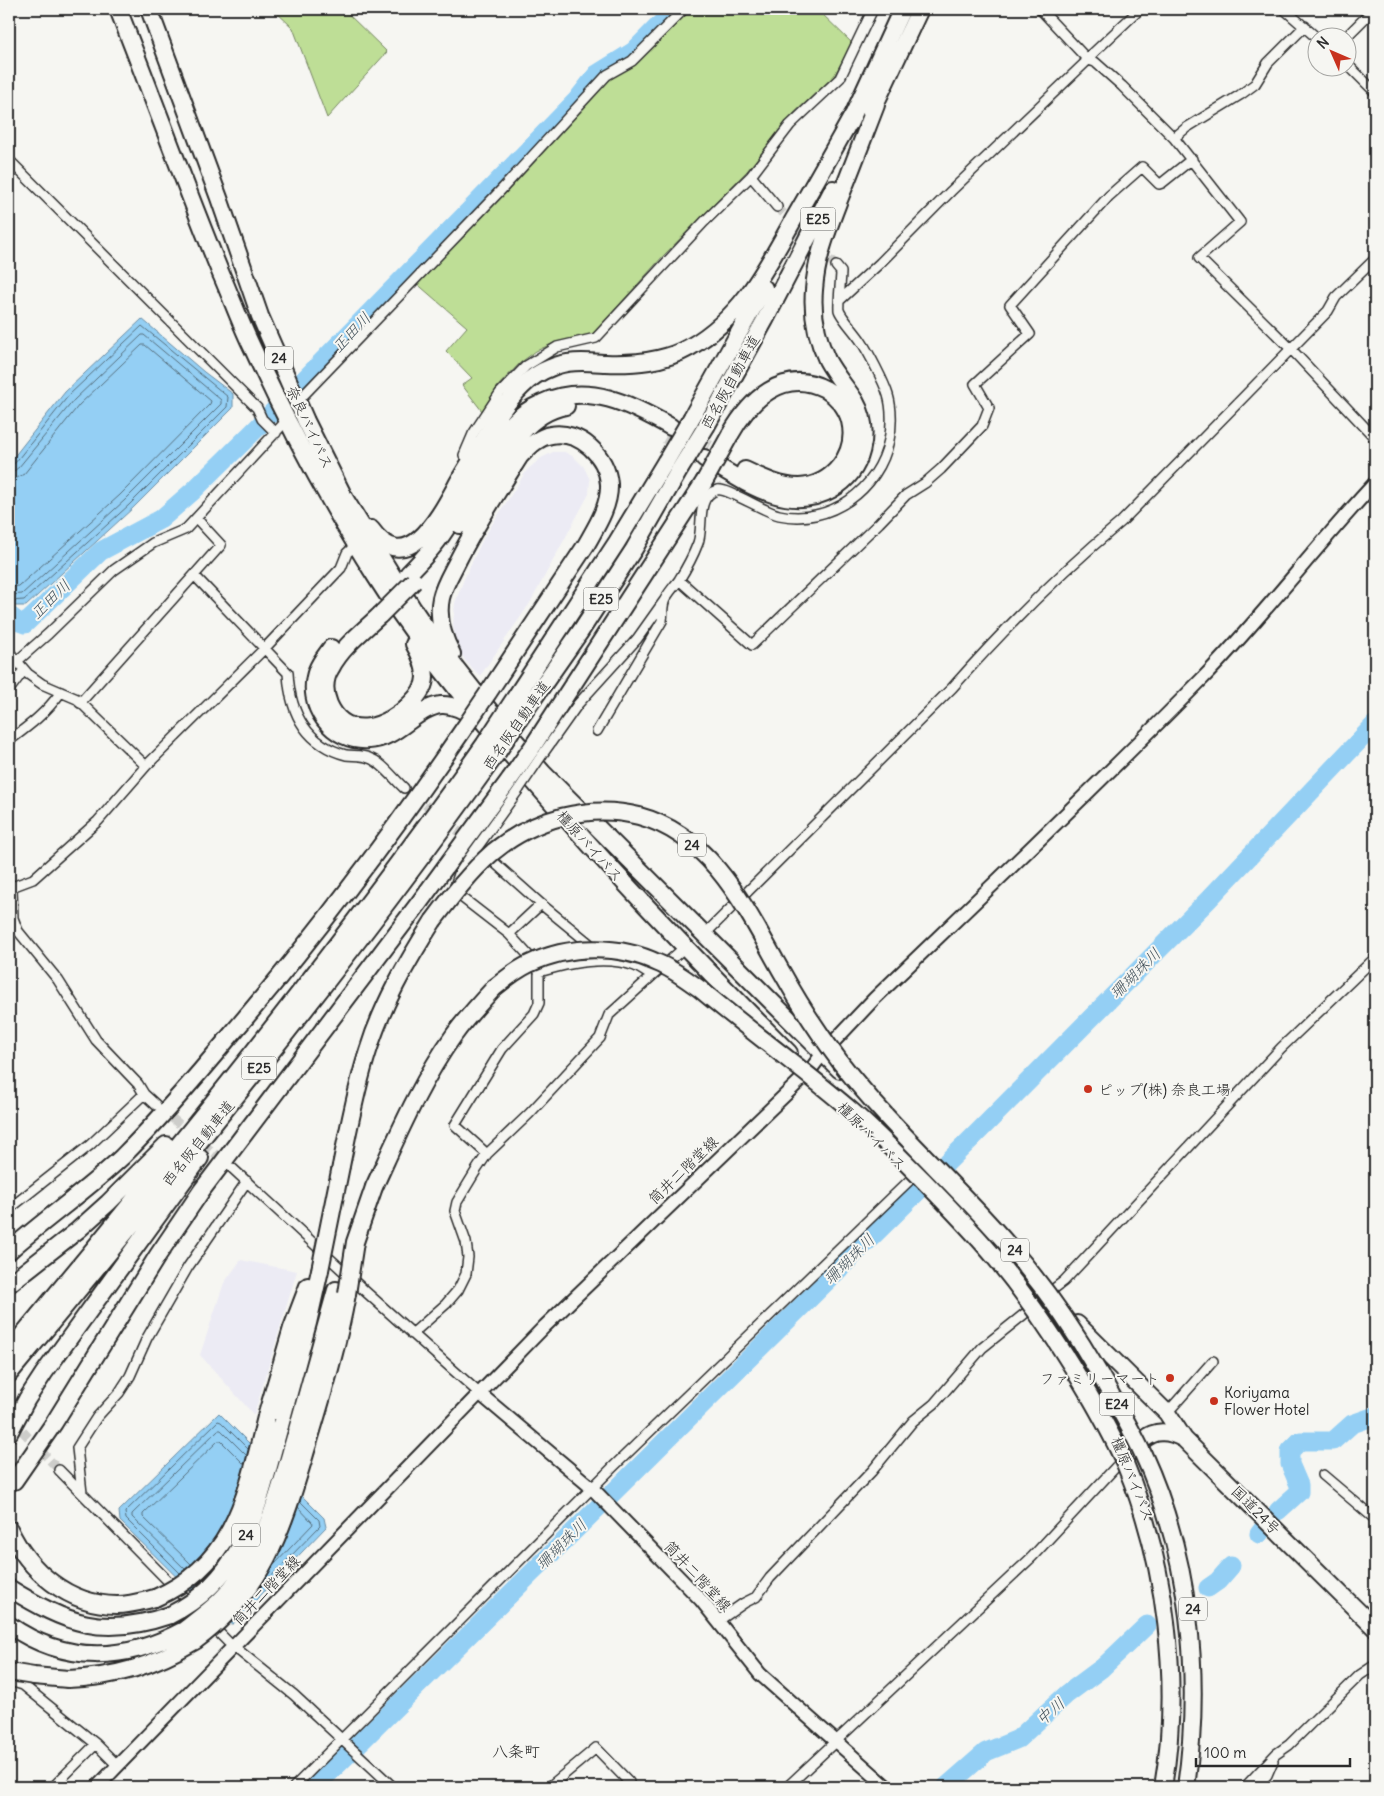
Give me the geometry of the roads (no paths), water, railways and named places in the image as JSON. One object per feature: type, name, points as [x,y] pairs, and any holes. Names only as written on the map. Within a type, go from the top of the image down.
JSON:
[{"type":"highway","name":"奈良バイパス","points":[[118,9],[203,229],[252,347],[341,521],[375,577]]},
{"type":"highway","name":"奈良バイパス","points":[[148,9],[216,189],[260,316],[306,422],[345,499],[373,547],[413,609],[466,680]]},
{"type":"highway","name":"西名阪自動車道","points":[[9,1374],[272,1053],[399,887],[510,719],[666,461],[752,312],[804,215],[902,9]]},
{"type":"highway","name":"西名阪自動車道","points":[[510,719],[580,632],[623,566],[707,425],[808,238],[876,105],[920,9]]},
{"type":"highway","points":[[14,1481],[54,1423],[158,1255],[202,1190],[425,895],[515,784],[704,482],[730,435],[737,422],[755,400],[768,391],[796,382],[808,383],[819,386],[838,400],[848,415],[852,432],[846,457],[839,468],[820,482],[799,487],[773,483],[758,476],[706,453],[754,487],[781,497],[795,499],[809,498],[832,490],[843,482],[858,462],[864,438],[860,413],[822,349],[815,322],[814,291],[818,261],[825,235],[876,105]]},
{"type":"highway","points":[[450,533],[479,486],[511,397],[536,375],[566,363],[628,364],[667,357],[694,345],[723,324],[752,291],[853,115]]},
{"type":"highway","points":[[306,422],[337,470],[367,523],[382,542],[393,548],[407,546],[423,537],[450,533],[479,486],[508,449],[527,426],[548,412],[561,407],[588,405],[614,410],[668,431]]},
{"type":"highway","points":[[9,1251],[122,1157],[178,1096],[280,977],[412,803],[564,580],[594,531],[606,503],[609,485],[606,470],[599,457],[590,446],[578,438],[565,435],[551,435],[538,439],[520,456],[479,486],[455,500],[446,584],[440,613],[442,629],[449,648],[466,680]]},
{"type":"highway","points":[[479,486],[475,516],[450,533],[430,550],[411,578],[378,610],[331,648],[317,669],[313,688],[314,698],[323,718],[330,726],[348,738],[370,740],[392,733],[430,708],[447,705],[462,710],[485,723]]},
{"type":"highway","points":[[375,577],[417,650],[423,664],[425,677],[420,692],[399,715],[378,726],[359,727],[343,721],[330,707],[325,690],[326,680],[329,670],[336,659],[378,610]]},
{"type":"highway","name":"橿原バイパス","points":[[375,577],[431,656],[567,821],[685,948],[933,1197],[1034,1307],[1072,1358],[1096,1395],[1127,1456],[1152,1527],[1166,1587],[1173,1631],[1176,1700],[1175,1738],[1169,1787]]},
{"type":"highway","name":"橿原バイパス","points":[[466,680],[543,773],[949,1180],[1003,1236],[1077,1324],[1143,1438],[1164,1486],[1187,1563],[1191,1583],[1200,1677],[1199,1722],[1193,1787]]},
{"type":"highway","name":"西名阪自動車道","points":[[9,1351],[133,1202],[322,965],[432,818],[491,747]]},
{"type":"highway","name":"24","points":[[9,1588],[54,1613],[92,1625],[129,1626],[170,1615],[194,1601],[217,1581],[229,1565],[242,1545],[253,1520],[292,1328],[317,1269],[326,1239],[357,1088],[368,1049],[397,982],[433,921],[472,872],[493,852],[514,837],[533,827],[573,814],[595,812],[638,816],[659,823],[681,836],[702,852],[718,869],[747,910],[798,1000],[841,1063],[868,1097]]},
{"type":"highway","name":"E24","points":[[189,1636],[232,1588],[257,1550],[302,1441],[355,1242],[374,1187],[413,1104],[434,1067],[454,1035],[494,988],[513,974],[529,964],[571,951],[593,949],[616,950],[638,955],[666,966],[700,989],[853,1112],[964,1223],[1022,1293],[1078,1376],[1102,1417],[1125,1465],[1150,1539],[1158,1577],[1166,1623],[1170,1675],[1170,1726],[1163,1787]]},
{"type":"highway","points":[[9,1284],[78,1230],[140,1172],[206,1102],[322,965]]},
{"type":"highway","points":[[9,1433],[27,1399],[44,1373],[89,1313],[272,1053]]},
{"type":"highway","name":"E24","points":[[868,1097],[1009,1246],[1038,1281],[1069,1323],[1095,1365],[1144,1455],[1171,1532],[1189,1619],[1193,1674],[1192,1727],[1186,1787]]},
{"type":"highway","name":"24","points":[[1077,1324],[1167,1413],[1184,1438]]},
{"type":"highway","points":[[9,1530],[17,1546],[44,1577],[76,1597],[96,1603],[117,1605],[137,1603],[155,1598],[172,1591],[188,1580],[205,1565],[219,1548],[232,1527],[273,1422]]},
{"type":"highway","points":[[1127,1456],[1143,1438],[1154,1433],[1168,1431]]},
{"type":"highway","name":"国道24号","points":[[1168,1431],[1184,1438],[1375,1628]]},
{"type":"highway","points":[[9,1625],[24,1635],[46,1645],[69,1652],[96,1655],[122,1653],[170,1638],[189,1636]]},
{"type":"highway","points":[[9,1672],[68,1679],[92,1678],[120,1673],[171,1655],[189,1636]]},
{"type":"main road","name":"筒井二階堂線","points":[[97,1787],[479,1392],[808,1073],[823,1053],[874,999],[1201,680],[1257,619],[1375,483]]},
{"type":"main road","name":"筒井二階堂線","points":[[479,1392],[593,1489],[701,1600],[760,1674],[887,1787]]},
{"type":"street","points":[[16,662],[114,570],[153,543],[186,529],[288,420],[297,400],[502,189],[607,75],[632,61],[684,9]]},
{"type":"street","points":[[464,455],[473,434],[500,393],[526,366],[557,347],[596,338],[704,222],[751,176],[790,125],[840,78],[873,9]]},
{"type":"street","points":[[1040,9],[1088,60],[1095,62],[1122,86],[1174,138],[1192,159],[1240,222],[1200,258],[1291,349],[1375,438]]},
{"type":"street","points":[[840,300],[1140,9]]},
{"type":"street","points":[[1174,138],[1186,128],[1255,84],[1268,63],[1305,26],[1284,9]]},
{"type":"street","points":[[1355,28],[1374,9]]},
{"type":"street","points":[[1356,73],[1375,92]]},
{"type":"street","points":[[679,580],[752,645],[906,495],[925,483],[941,469],[982,426],[989,408],[975,384],[1030,334],[1010,305],[1108,196],[1142,167],[1159,184],[1162,184],[1192,159]]},
{"type":"street","points":[[9,160],[257,408],[262,419],[276,433]]},
{"type":"street","points":[[751,176],[777,207]]},
{"type":"street","points":[[705,934],[952,688],[984,652],[1086,552],[1122,522],[1328,311],[1336,297],[1375,259]]},
{"type":"street","points":[[537,750],[637,639],[679,580],[699,540],[704,499],[711,492],[719,489],[779,515],[800,517],[820,515],[840,507],[858,494],[874,477],[889,441],[891,419],[888,396],[862,343],[839,309],[841,272],[836,266]]},
{"type":"street","points":[[80,703],[220,545],[196,518]]},
{"type":"street","points":[[156,1105],[96,1040],[58,980],[18,931],[13,918],[10,886],[33,879],[98,821],[146,766],[266,648],[341,568],[347,553],[356,545]]},
{"type":"street","points":[[194,575],[288,673],[289,691],[294,709],[303,727],[317,741],[330,749],[347,755],[369,758],[380,764],[404,788]]},
{"type":"street","points":[[597,731],[662,621],[664,601]]},
{"type":"street","points":[[9,652],[24,670],[42,684],[77,699],[146,766]]},
{"type":"street","points":[[9,690],[24,670]]},
{"type":"street","points":[[10,740],[43,714],[61,692]]},
{"type":"street","points":[[487,1154],[455,1126],[502,1049],[534,1014],[539,1003],[539,972],[530,957],[509,934],[460,896],[456,883],[515,784]]},
{"type":"street","points":[[483,851],[542,904],[612,962]]},
{"type":"street","points":[[509,934],[542,904]]},
{"type":"street","points":[[412,1334],[446,1304],[458,1290],[466,1274],[468,1258],[466,1242],[455,1211],[457,1202],[487,1154],[529,1114],[600,1038],[609,1015],[685,948]]},
{"type":"street","points":[[1051,1291],[1064,1281],[1281,1048],[1375,958]]},
{"type":"street","points":[[539,972],[560,966],[612,962],[636,967],[652,976]]},
{"type":"street","points":[[9,1209],[90,1145],[144,1094]]},
{"type":"street","points":[[232,1168],[412,1334],[479,1392]]},
{"type":"street","points":[[294,1787],[344,1740],[593,1489],[914,1179]]},
{"type":"street","points":[[82,1493],[77,1448],[97,1417],[119,1393],[130,1376],[147,1338],[188,1266],[247,1181]]},
{"type":"street","points":[[718,1621],[756,1597],[770,1578],[872,1471],[913,1421],[934,1404],[982,1348],[1034,1307]]},
{"type":"street","points":[[1168,1431],[1167,1413],[1213,1361]]},
{"type":"street","points":[[787,1787],[1032,1557],[1127,1456]]},
{"type":"street","points":[[59,1470],[234,1647],[294,1694],[393,1787]]},
{"type":"street","points":[[1323,1476],[1374,1514]]},
{"type":"street","points":[[1245,1787],[1276,1754],[1289,1744],[1360,1675],[1375,1665]]},
{"type":"street","points":[[9,1667],[23,1685],[96,1744],[118,1766]]},
{"type":"street","points":[[9,1681],[23,1685]]},
{"type":"street","points":[[53,1787],[96,1744]]},
{"type":"street","points":[[550,1787],[596,1748],[629,1782],[624,1787]]},
{"type":"street","points":[[1256,1787],[1267,1776],[1276,1754]]},
{"type":"water","points":[[142,319],[233,394],[233,408],[133,508],[26,606],[9,606],[9,463],[65,392]]},
{"type":"water","points":[[219,1413],[324,1518],[326,1527],[233,1624],[223,1623],[120,1521],[119,1511]]},
{"type":"waterway","name":"正田川","points":[[9,615],[25,624],[101,551],[161,519],[193,491],[257,428],[576,101],[597,74],[634,51],[675,9]]},
{"type":"waterway","name":"珊瑚珠川","points":[[315,1787],[976,1134],[1208,900],[1375,724]]},
{"type":"waterway","name":"中川","points":[[1278,1511],[1299,1492],[1299,1485],[1290,1464],[1290,1451],[1300,1441],[1333,1441],[1352,1424],[1375,1416]]},
{"type":"waterway","name":"中川","points":[[1259,1534],[1265,1526]]},
{"type":"waterway","name":"中川","points":[[1208,1588],[1218,1581],[1231,1566]]},
{"type":"waterway","name":"中川","points":[[946,1787],[986,1752],[1018,1739],[1067,1694],[1102,1668],[1147,1625]]},
{"type":"tunnel","points":[[777,207],[809,239]]},
{"type":"tunnel","points":[[820,250],[836,266]]},
{"type":"tunnel","points":[[686,435],[709,448]]},
{"type":"tunnel","points":[[666,436],[689,449]]},
{"type":"tunnel","points":[[404,788],[483,851]]},
{"type":"tunnel","points":[[162,1110],[225,1162]]},
{"type":"tunnel","points":[[13,1421],[59,1470]]},
{"type":"place","name":"ピップ(株) 奈良工場","points":[[1088,1089]]},
{"type":"place","name":"ファミリーマート","points":[[1170,1378]]},
{"type":"place","name":"Koriyama Flower Hotel","points":[[1214,1401]]},
{"type":"district","name":"八条町","points":[[516,1751]]}]
